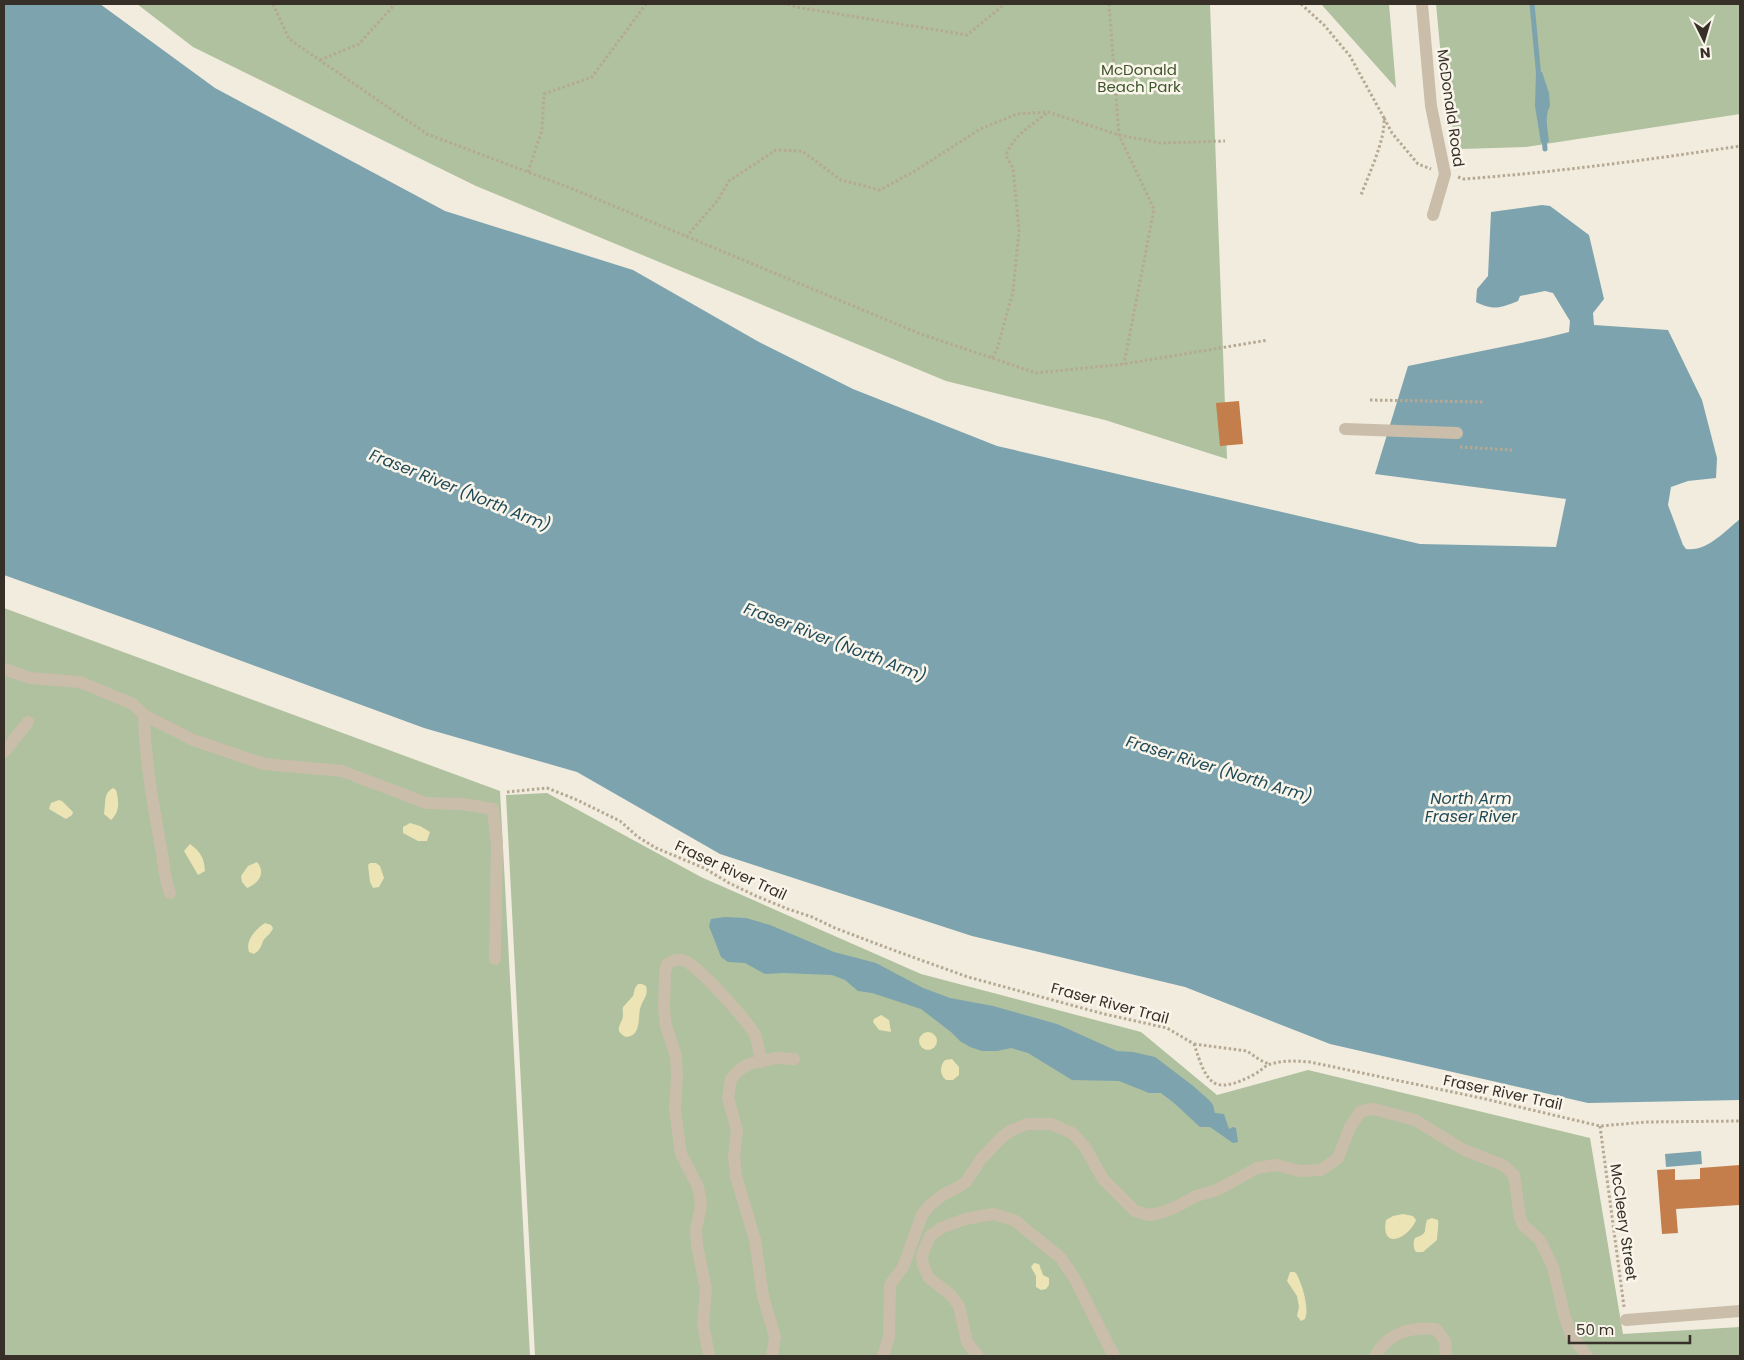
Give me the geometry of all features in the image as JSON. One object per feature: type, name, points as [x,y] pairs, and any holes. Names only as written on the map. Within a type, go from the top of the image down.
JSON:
[{"type":"street","name":"McDonald Road","points":[[1422,4],[1431,106],[1444,174],[1433,215]]},
{"type":"street","points":[[1345,429],[1457,433]]},
{"type":"street","points":[[4,669],[30,678],[80,682],[133,704],[144,715],[193,740],[264,764],[342,772],[426,803],[462,804],[494,809],[497,845],[495,960]]},
{"type":"street","points":[[144,715],[153,804],[165,867],[165,880],[170,892]]},
{"type":"street","points":[[4,752],[28,722]]},
{"type":"street","points":[[709,1356],[703,1323],[706,1289],[697,1245],[696,1229],[701,1206],[698,1188],[681,1154],[675,1109],[676,1056],[666,1026],[664,1009],[667,964],[675,959],[684,960],[696,967],[734,1008],[755,1036],[760,1062]]},
{"type":"street","points":[[772,1356],[775,1337],[763,1296],[755,1240],[736,1176],[734,1157],[737,1130],[728,1098],[731,1079],[739,1070],[749,1064],[776,1058],[794,1059]]},
{"type":"street","points":[[883,1356],[889,1337],[890,1285],[903,1267],[922,1215],[930,1205],[944,1194],[966,1182],[981,1159],[1002,1137],[1012,1130],[1027,1124],[1051,1124],[1072,1133],[1085,1147],[1103,1179],[1135,1212],[1150,1214],[1168,1210],[1196,1196],[1218,1190],[1257,1168],[1276,1165],[1300,1171],[1321,1170],[1338,1158],[1350,1126],[1361,1111],[1374,1109],[1415,1120],[1464,1150],[1503,1165],[1514,1174],[1520,1217],[1523,1225],[1540,1240],[1553,1266],[1571,1335],[1587,1356]]},
{"type":"street","points":[[978,1356],[967,1342],[959,1306],[950,1294],[929,1278],[923,1265],[922,1255],[930,1236],[940,1228],[965,1219],[993,1214],[1014,1220],[1061,1258],[1076,1281],[1114,1356]]},
{"type":"street","points":[[1626,1320],[1740,1312]]},
{"type":"street","points":[[1375,1356],[1380,1347],[1395,1335],[1417,1328],[1436,1329],[1445,1341],[1446,1356]]},
{"type":"path","points":[[273,4],[289,39],[428,134],[574,189],[918,333],[1036,373],[1124,364],[1268,340]]},
{"type":"path","points":[[320,60],[359,44],[395,4]]},
{"type":"path","points":[[528,172],[542,130],[544,94],[592,77],[646,4]]},
{"type":"path","points":[[788,4],[796,7],[967,35],[1005,4]]},
{"type":"path","points":[[1109,4],[1119,135],[1154,209],[1124,364]]},
{"type":"path","points":[[1301,4],[1324,25],[1350,56],[1392,133],[1418,164],[1444,174],[1464,179],[1539,173],[1649,160],[1740,146]]},
{"type":"path","points":[[686,237],[718,200],[729,181],[776,150],[802,151],[841,180],[880,190],[915,172],[980,129],[1017,114],[1048,112],[1119,135],[1160,143],[1225,141]]},
{"type":"path","points":[[992,358],[1013,292],[1019,231],[1013,168],[1006,156],[1009,147],[1018,136],[1048,112]]},
{"type":"path","points":[[1361,195],[1385,128],[1384,118]]},
{"type":"path","points":[[1370,400],[1485,402]]},
{"type":"path","name":"Fraser River Trail","points":[[507,792],[547,788],[575,799],[620,820],[638,837],[656,848],[704,868],[756,896],[812,916],[835,928],[876,944],[968,977],[1104,1014],[1167,1028],[1194,1044],[1203,1071],[1213,1083],[1222,1086],[1235,1084],[1257,1073],[1269,1064],[1286,1061],[1310,1062],[1490,1100],[1600,1126],[1646,1122],[1740,1121]]},
{"type":"path","points":[[1194,1044],[1247,1050],[1269,1064]]},
{"type":"path","name":"McCleery Street","points":[[1600,1126],[1626,1320]]},
{"type":"green space","name":"McDonald Beach Park","points":[[137,4],[1210,4],[1227,459],[1105,420],[946,381],[476,186],[193,47]]},
{"type":"green space","points":[[1321,4],[1389,4],[1396,88]]},
{"type":"green space","points":[[1436,4],[1740,4],[1740,114],[1526,147],[1461,149],[1446,110]]},
{"type":"green space","points":[[4,608],[500,791],[530,1356],[4,1356]]},
{"type":"green space","points":[[547,793],[701,877],[921,974],[1141,1032],[1217,1095],[1308,1070],[1590,1138],[1623,1334],[1740,1327],[1740,1356],[535,1356],[506,795]]},
{"type":"sand","points":[[113,788],[116,790],[118,806],[111,820],[104,814],[106,796]]},
{"type":"sand","points":[[59,800],[73,812],[66,819],[49,809],[51,803]]},
{"type":"sand","points":[[410,823],[430,832],[427,841],[418,841],[403,833],[403,827]]},
{"type":"sand","points":[[190,844],[197,850],[204,862],[205,871],[198,875],[184,851]]},
{"type":"sand","points":[[257,862],[261,870],[260,877],[247,888],[242,882],[241,876],[248,866]]},
{"type":"sand","points":[[376,863],[380,866],[384,878],[379,887],[373,888],[370,882],[368,865]]},
{"type":"sand","points":[[265,923],[271,925],[272,930],[258,951],[254,954],[249,952],[250,939],[258,928]]},
{"type":"sand","points":[[638,984],[646,986],[647,993],[640,1009],[636,1030],[634,1034],[626,1037],[619,1030],[623,1018],[623,1007],[633,996]]},
{"type":"sand","points":[[881,1015],[889,1020],[891,1032],[879,1030],[873,1022],[874,1019]]},
{"type":"sand","points":[[928,1032],[934,1035],[937,1041],[934,1047],[928,1050],[922,1047],[919,1041],[922,1035]]},
{"type":"sand","points":[[952,1059],[959,1067],[959,1075],[953,1080],[946,1080],[941,1073],[941,1067],[945,1060]]},
{"type":"sand","points":[[1403,1214],[1413,1216],[1416,1220],[1407,1233],[1396,1239],[1391,1238],[1387,1235],[1385,1229],[1386,1220]]},
{"type":"sand","points":[[1432,1218],[1438,1220],[1437,1240],[1423,1252],[1416,1252],[1414,1249],[1415,1238],[1425,1232],[1427,1220]]},
{"type":"sand","points":[[1034,1263],[1039,1264],[1043,1275],[1049,1278],[1049,1285],[1046,1289],[1041,1290],[1036,1287],[1036,1276],[1031,1267]]},
{"type":"sand","points":[[1290,1272],[1296,1273],[1305,1296],[1307,1309],[1305,1319],[1301,1321],[1297,1316],[1299,1307],[1297,1296],[1287,1281]]},
{"type":"water","name":"North Arm Fraser River","points":[[4,4],[100,4],[215,88],[445,211],[633,270],[759,342],[853,389],[997,446],[1420,544],[1556,547],[1566,499],[1375,474],[1408,366],[1569,332],[1570,321],[1553,293],[1545,291],[1520,296],[1518,301],[1497,308],[1488,307],[1476,302],[1477,289],[1488,276],[1491,212],[1542,205],[1550,206],[1589,235],[1604,299],[1593,313],[1594,325],[1668,330],[1702,400],[1717,458],[1716,478],[1688,481],[1671,487],[1668,505],[1683,545],[1686,549],[1694,549],[1708,544],[1740,519],[1740,1100],[1588,1103],[1330,1044],[1185,987],[972,936],[720,854],[577,772],[424,728],[4,575]]},
{"type":"water","points":[[1536,72],[1542,72],[1549,93],[1550,106],[1547,119],[1549,142],[1541,143],[1535,106]]},
{"type":"water","points":[[725,917],[746,918],[770,925],[834,952],[876,963],[923,988],[950,998],[993,1006],[1057,1024],[1117,1051],[1133,1052],[1155,1057],[1209,1100],[1213,1105],[1215,1113],[1224,1114],[1229,1129],[1236,1128],[1238,1142],[1233,1143],[1210,1127],[1200,1127],[1161,1093],[1149,1093],[1119,1081],[1072,1080],[1028,1053],[1011,1048],[997,1051],[982,1051],[970,1047],[921,1009],[872,993],[858,991],[845,980],[832,975],[765,974],[745,963],[728,962],[721,957],[709,926],[711,919]]},
{"type":"water","points":[[1701,1151],[1702,1164],[1666,1167],[1665,1154]]},
{"type":"building","points":[[1239,401],[1243,444],[1220,446],[1216,403]]},
{"type":"building","points":[[1740,1165],[1740,1205],[1676,1209],[1678,1233],[1662,1234],[1657,1170],[1675,1169],[1675,1180],[1700,1179],[1700,1168]]},
{"type":"waterway","points":[[1532,4],[1539,78]]},
{"type":"waterway","points":[[1544,136],[1545,149]]},
{"type":"water label","name":"Fraser River (North Arm)","points":[[460,490]]},
{"type":"water label","name":"Fraser River (North Arm)","points":[[835,642]]},
{"type":"water label","name":"Fraser River (North Arm)","points":[[1219,769]]}]
